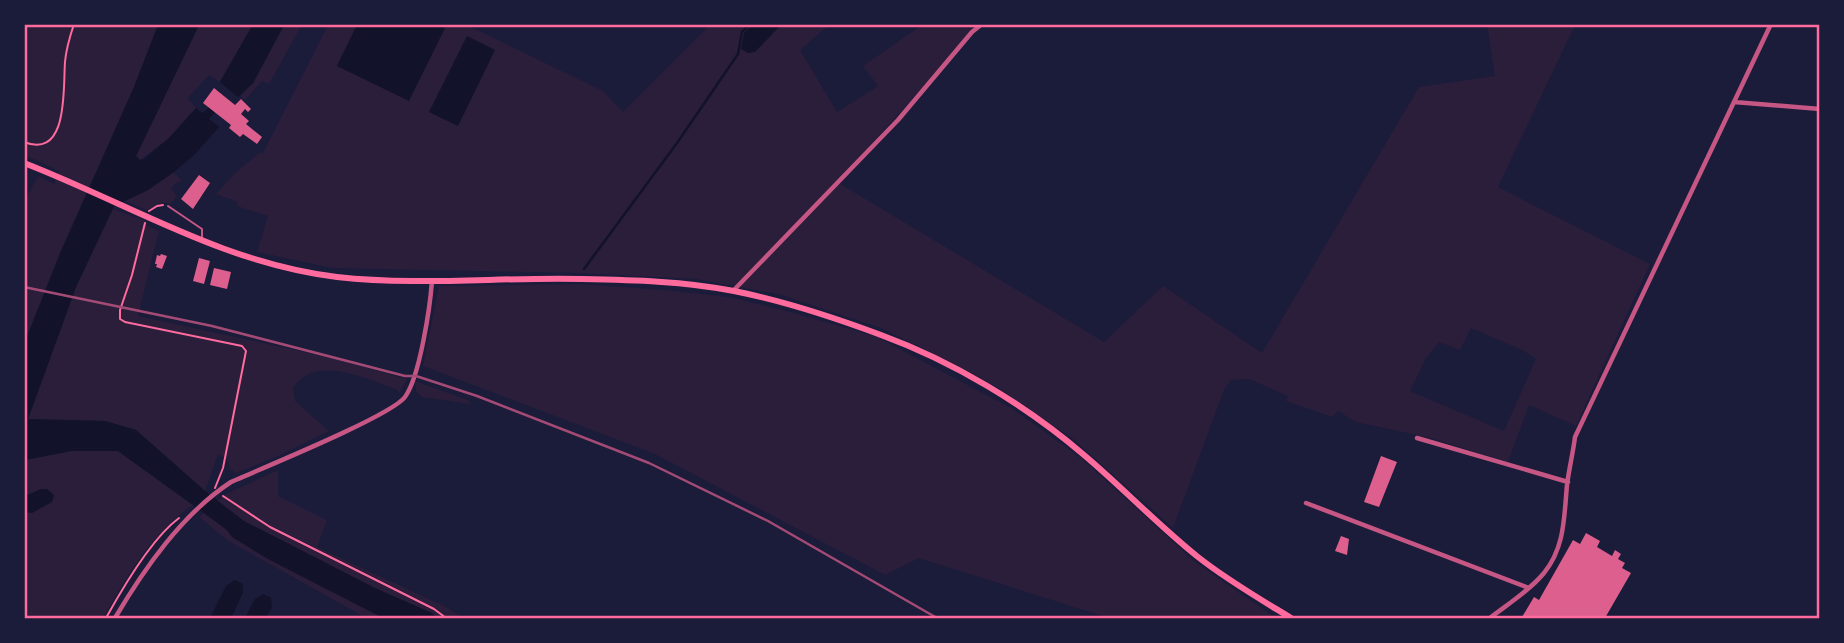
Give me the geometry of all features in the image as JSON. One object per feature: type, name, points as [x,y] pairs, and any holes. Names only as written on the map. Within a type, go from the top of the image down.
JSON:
[{"type":"main road","points":[[24,163],[202,242],[273,265],[320,274],[385,279],[579,279],[657,282],[733,291],[799,307],[885,336],[980,384],[1039,421],[1082,453],[1198,557],[1291,618]]},
{"type":"street","points":[[733,291],[898,120],[972,32],[982,24]]},
{"type":"street","points":[[1490,618],[1529,588],[1549,566],[1560,547],[1575,437],[1771,24]]},
{"type":"street","points":[[1734,102],[1819,109]]},
{"type":"street","points":[[115,618],[165,543],[215,493],[231,482],[366,421],[406,396],[426,325],[432,280]]},
{"type":"street","points":[[1417,438],[1568,482]]},
{"type":"street","points":[[1306,503],[1529,588]]},
{"type":"lane","points":[[168,206],[202,229],[202,242]]},
{"type":"path","points":[[24,142],[34,146],[47,144],[54,136],[62,110],[65,61],[75,24]]},
{"type":"path","points":[[139,245],[119,313],[122,321],[242,346],[245,350],[223,468],[214,485],[215,493],[270,527],[434,609],[446,618]]},
{"type":"shaded area","points":[[253,24],[284,25],[253,83],[238,97],[220,82]]},
{"type":"shaded area","points":[[438,24],[445,28],[409,101],[337,66],[357,25]]},
{"type":"shaded area","points":[[25,25],[158,25],[134,87],[60,252],[25,341],[25,201],[38,176],[54,184],[59,171],[25,155]]},
{"type":"shaded area","points":[[158,25],[199,25],[136,156],[140,160],[144,159],[169,138],[196,108],[219,127],[195,154],[174,172],[148,190],[114,206],[76,287],[28,419],[105,421],[136,430],[205,491],[244,521],[375,588],[432,613],[437,618],[383,618],[266,558],[232,537],[227,530],[118,451],[71,451],[25,460],[25,342]]},
{"type":"shaded area","points":[[199,25],[253,25],[220,82],[209,75],[188,98],[196,108],[169,138],[140,160],[136,156]]},
{"type":"shaded area","points":[[284,25],[302,25],[269,84],[262,81],[245,100],[241,96],[253,83]]},
{"type":"shaded area","points":[[328,25],[357,25],[337,66],[445,28],[438,25],[467,25],[603,91],[623,112],[710,25],[829,25],[800,50],[837,112],[878,86],[863,66],[922,25],[984,25],[973,32],[837,182],[1104,342],[1163,286],[1262,353],[1419,87],[1495,76],[1487,25],[1575,25],[1498,187],[1650,264],[1576,426],[1529,405],[1508,462],[1431,438],[1356,422],[1338,411],[1332,417],[1286,401],[1288,396],[1249,379],[1231,380],[1224,390],[1173,528],[1073,439],[1000,389],[881,328],[778,294],[695,279],[577,273],[332,268],[257,252],[268,216],[237,206],[238,202],[216,194],[234,174],[259,153],[263,153]],"holes":[[[1471,328],[1536,359],[1504,431],[1410,391],[1426,358],[1439,342],[1460,350]]]},
{"type":"shaded area","points":[[752,25],[781,25],[755,52],[748,53],[741,49],[744,33]]},
{"type":"shaded area","points":[[467,36],[495,50],[458,126],[429,112]]},
{"type":"shaded area","points":[[174,172],[182,181],[171,189],[177,196],[171,203],[160,203],[147,210],[125,201],[148,190]]},
{"type":"shaded area","points":[[113,209],[146,221],[146,225],[159,231],[138,316],[323,356],[407,379],[399,394],[398,390],[343,372],[315,372],[303,378],[293,388],[295,401],[329,431],[236,473],[230,469],[228,460],[218,454],[205,491],[136,430],[105,421],[28,419],[76,287]]},
{"type":"shaded area","points":[[578,284],[729,297],[877,337],[1013,409],[1081,458],[1195,562],[1276,618],[1109,618],[919,558],[885,575],[655,454],[423,366],[439,286]]},
{"type":"shaded area","points":[[415,381],[468,400],[470,404],[422,397],[416,391]]},
{"type":"shaded area","points":[[71,451],[118,451],[193,505],[165,528],[153,542],[131,571],[103,618],[25,618],[25,460]]},
{"type":"shaded area","points":[[278,470],[278,496],[327,520],[317,547],[448,608],[462,618],[366,618],[227,540],[199,517],[226,494]]},
{"type":"shaded area","points":[[47,489],[54,495],[52,502],[32,513],[25,512],[25,496]]},
{"type":"shaded area","points":[[235,580],[243,584],[243,593],[231,618],[210,618],[226,586]]},
{"type":"shaded area","points":[[263,594],[271,598],[272,607],[266,618],[245,618],[255,599]]},
{"type":"building","points":[[214,88],[235,105],[241,99],[251,109],[248,112],[245,109],[241,114],[249,121],[246,124],[262,137],[257,144],[243,134],[240,137],[229,128],[231,125],[203,103]]},
{"type":"building","points":[[199,175],[210,183],[193,209],[181,199]]},
{"type":"building","points":[[157,255],[167,256],[162,269],[155,264]]},
{"type":"building","points":[[199,258],[210,261],[204,284],[193,281]]},
{"type":"building","points":[[214,268],[231,272],[227,289],[210,285]]},
{"type":"building","points":[[1381,456],[1397,462],[1379,507],[1364,502]]},
{"type":"building","points":[[1586,533],[1600,541],[1597,547],[1612,556],[1615,550],[1621,554],[1618,559],[1625,563],[1622,568],[1631,573],[1605,618],[1513,618],[1522,617],[1534,597],[1539,600],[1573,540],[1580,544]]},
{"type":"building","points":[[1341,536],[1349,539],[1347,555],[1335,551]]},
{"type":"waterway","points":[[584,269],[677,143],[738,54],[742,32],[750,24]]},
{"type":"waterway","points":[[199,122],[212,110]]},
{"type":"railway","points":[[24,287],[212,326],[405,376],[416,376],[477,396],[649,463],[768,521],[937,618]]}]
